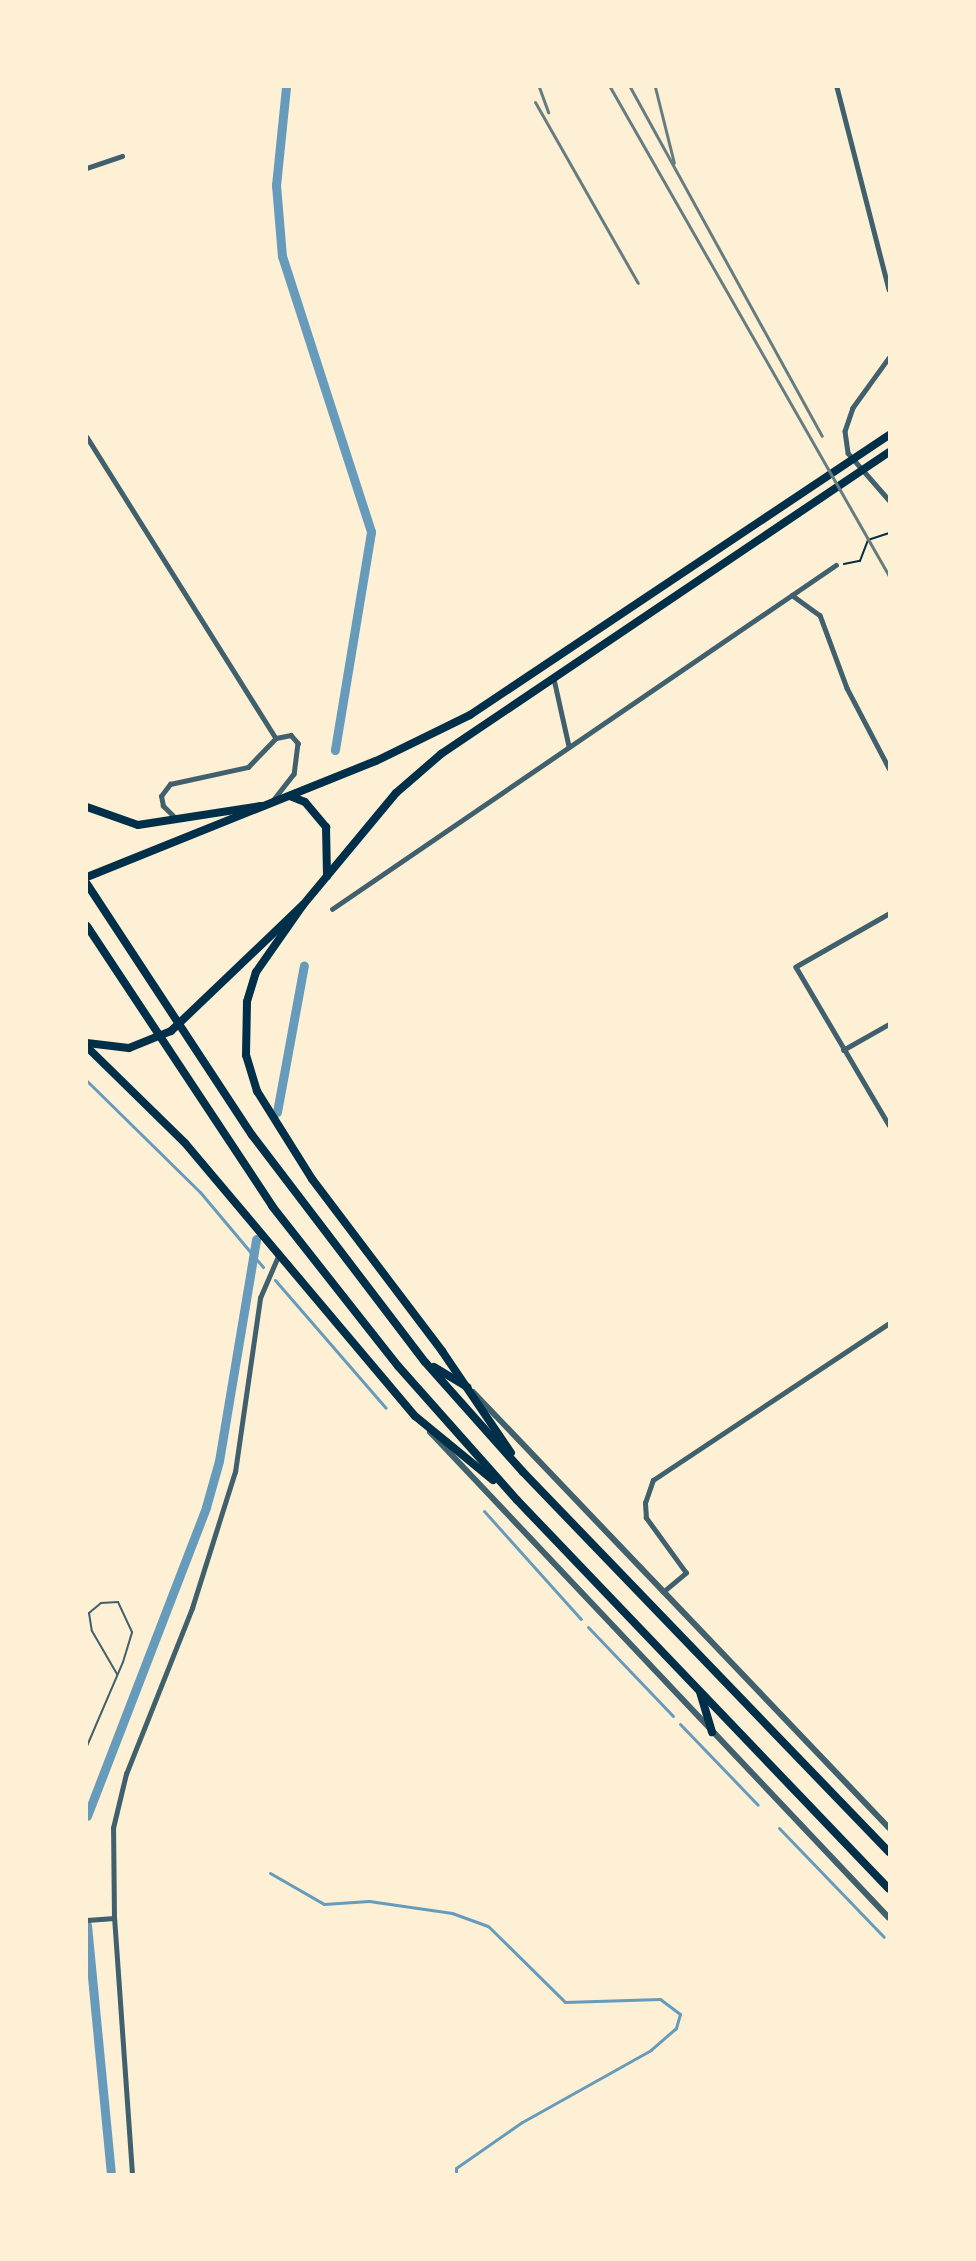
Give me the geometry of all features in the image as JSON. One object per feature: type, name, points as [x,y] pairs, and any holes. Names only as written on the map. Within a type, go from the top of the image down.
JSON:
[{"type":"main road","points":[[87,877],[274,800],[290,796],[470,715],[889,435]]},
{"type":"main road","points":[[87,1045],[129,1048],[171,1031],[303,905],[396,794],[441,754],[889,452]]},
{"type":"main road","points":[[290,796],[317,813],[326,826],[327,877]]},
{"type":"main road","points":[[87,807],[138,825],[261,806]]},
{"type":"main road","points":[[87,884],[252,1135],[425,1362],[523,1472],[889,1852]]},
{"type":"main road","points":[[303,905],[256,972],[247,1002],[246,1055],[257,1091],[325,1198],[471,1390],[523,1472]]},
{"type":"main road","points":[[87,926],[272,1206],[405,1374],[517,1500],[889,1889]]},
{"type":"main road","points":[[87,1045],[185,1143],[415,1416],[517,1500]]},
{"type":"main road","points":[[425,1362],[471,1390]]},
{"type":"main road","points":[[700,1691],[712,1732]]},
{"type":"street","points":[[837,87],[889,289]]},
{"type":"street","points":[[87,168],[122,156]]},
{"type":"street","points":[[889,358],[853,408],[845,430],[848,453],[889,500]]},
{"type":"street","points":[[87,437],[276,738]]},
{"type":"street","points":[[332,909],[836,565]]},
{"type":"street","points":[[792,594],[820,615],[847,688],[889,768]]},
{"type":"street","points":[[554,677],[569,746]]},
{"type":"street","points":[[180,820],[163,806],[161,796],[170,784],[248,767],[276,738],[291,735],[298,743],[294,774],[274,800]]},
{"type":"street","points":[[888,1126],[796,967],[889,914]]},
{"type":"street","points":[[843,1050],[889,1024]]},
{"type":"street","points":[[132,2174],[114,1918],[118,1803],[192,1608],[235,1472],[260,1298],[279,1254]]},
{"type":"street","points":[[663,1592],[686,1573],[646,1518],[645,1503],[653,1480],[889,1323]]},
{"type":"street","points":[[471,1390],[889,1828]]},
{"type":"street","points":[[415,1416],[889,1918]]},
{"type":"street","points":[[87,1920],[114,1918]]},
{"type":"lane","points":[[87,1746],[117,1674],[132,1632],[118,1602],[101,1603],[89,1613],[92,1631],[117,1674]]},
{"type":"path","points":[[836,565],[860,561],[868,540],[889,533]]},
{"type":"waterway","points":[[286,87],[276,185],[282,256],[371,532],[335,750]]},
{"type":"waterway","points":[[277,1112],[304,965]]},
{"type":"waterway","points":[[87,1081],[200,1192],[263,1267]]},
{"type":"waterway","points":[[87,1816],[206,1507],[219,1461],[256,1239]]},
{"type":"waterway","points":[[275,1280],[386,1408]]},
{"type":"waterway","points":[[484,1511],[581,1619]]},
{"type":"waterway","points":[[588,1627],[673,1716]]},
{"type":"waterway","points":[[680,1724],[758,1805]]},
{"type":"waterway","points":[[779,1828],[884,1937]]},
{"type":"waterway","points":[[270,1873],[324,1904],[369,1901],[452,1913],[488,1926],[565,2002],[660,1999],[680,2014],[676,2028],[651,2050],[522,2122],[456,2168],[456,2174]]},
{"type":"waterway","points":[[87,1925],[111,2174]]},
{"type":"railway","points":[[539,87],[548,112]]},
{"type":"railway","points":[[610,87],[889,576]]},
{"type":"railway","points":[[630,87],[822,436]]},
{"type":"railway","points":[[655,87],[674,163]]},
{"type":"railway","points":[[535,102],[638,283]]}]
